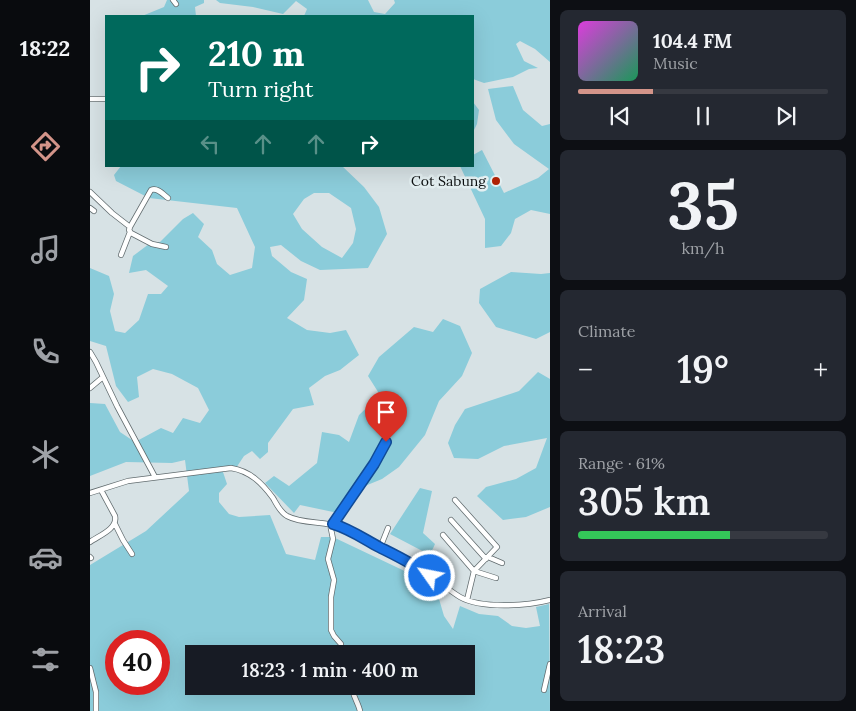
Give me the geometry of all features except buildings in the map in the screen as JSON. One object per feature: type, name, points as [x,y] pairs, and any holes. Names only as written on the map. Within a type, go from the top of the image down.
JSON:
[{"type":"street","points":[[90,98],[105,99]]},
{"type":"street","points":[[121,255],[130,230],[151,190],[156,189],[168,198]]},
{"type":"street","points":[[90,192],[130,230],[152,244],[166,247]]},
{"type":"street","points":[[90,352],[155,477]]},
{"type":"street","points":[[90,388],[103,377]]},
{"type":"street","points":[[342,645],[331,630],[331,597],[334,580],[328,559],[333,539],[332,524],[374,464],[386,442]]},
{"type":"street","points":[[90,493],[128,481],[231,468],[244,470],[259,482],[287,516],[306,521],[332,524],[343,528],[419,567],[467,600],[505,605],[550,600]]},
{"type":"street","points":[[101,490],[116,516],[115,524],[132,554]]},
{"type":"street","points":[[455,500],[497,547],[474,571],[467,600]]},
{"type":"street","points":[[451,520],[487,558],[502,563]]},
{"type":"street","points":[[90,542],[115,524]]},
{"type":"street","points":[[380,548],[388,528]]},
{"type":"street","points":[[443,535],[474,571],[496,578]]},
{"type":"street","points":[[544,690],[550,664]]},
{"type":"street","points":[[90,668],[96,692],[96,711]]},
{"type":"street","points":[[354,695],[360,711]]},
{"type":"shaded area","points":[[167,0],[204,0],[204,3],[195,7],[196,15],[144,15],[164,7]]},
{"type":"shaded area","points":[[216,0],[368,0],[374,12],[385,14],[395,3],[394,0],[550,0],[550,62],[535,49],[520,41],[516,44],[524,61],[538,68],[529,69],[513,77],[484,83],[474,79],[474,15],[304,15],[307,9],[296,1],[283,14],[253,7],[220,3]]},
{"type":"shaded area","points":[[513,86],[523,110],[542,126],[550,124],[550,214],[531,210],[515,219],[511,233],[501,246],[485,248],[485,219],[460,167],[474,167],[474,154],[482,150],[504,193],[538,178],[549,169],[514,144],[496,120],[488,89]]},
{"type":"shaded area","points":[[474,103],[479,110],[474,130]]},
{"type":"shaded area","points":[[120,167],[343,167],[364,187],[379,207],[387,234],[368,268],[320,270],[301,261],[281,245],[270,247],[272,256],[291,272],[307,279],[304,300],[287,318],[307,330],[330,333],[346,330],[359,355],[340,370],[325,376],[309,388],[314,405],[293,409],[268,443],[268,452],[260,459],[252,451],[244,456],[236,468],[222,469],[227,484],[219,493],[219,502],[229,514],[239,517],[270,515],[286,554],[315,560],[321,537],[333,537],[413,575],[425,593],[431,588],[437,592],[444,616],[453,629],[460,606],[479,614],[498,616],[512,626],[526,628],[540,626],[536,607],[549,604],[550,711],[90,711],[90,565],[146,531],[189,491],[185,460],[172,463],[126,462],[90,476],[90,403],[105,404],[120,432],[135,442],[161,428],[173,433],[183,418],[200,423],[209,410],[198,388],[172,374],[153,369],[137,377],[139,397],[128,402],[116,386],[106,346],[90,341],[90,268],[109,276],[114,294],[110,311],[115,331],[125,333],[139,320],[148,294],[161,294],[168,286],[146,270],[129,273],[133,256],[149,244],[160,242],[183,219],[193,213],[204,224],[198,237],[212,250],[217,264],[230,275],[252,268],[255,247],[237,208],[149,198],[116,181],[114,175]],"holes":[[[314,193],[329,193],[351,208],[356,229],[353,243],[342,258],[322,247],[302,229],[293,214],[304,199]]]},
{"type":"shaded area","points":[[511,272],[550,273],[550,332],[536,339],[496,327],[479,303],[480,289]]},
{"type":"shaded area","points":[[443,319],[460,326],[472,353],[462,376],[439,401],[425,435],[399,467],[382,479],[360,488],[338,513],[300,505],[294,513],[265,483],[274,476],[289,486],[317,463],[322,432],[339,435],[349,442],[359,415],[380,395],[368,376],[379,357],[414,327],[433,332]]},
{"type":"shaded area","points":[[538,372],[550,379],[550,507],[526,517],[503,520],[477,496],[486,487],[516,479],[536,468],[547,438],[504,446],[478,459],[454,458],[448,443],[455,425],[465,409],[519,391]]},
{"type":"shaded area","points":[[420,488],[432,491],[423,533],[435,544],[430,555],[390,534]]},
{"type":"place","name":"Cot Sabung","points":[[496,181]]},
{"type":"route","points":[[386,442],[374,464],[333,524],[410,562],[430,576]]}]
